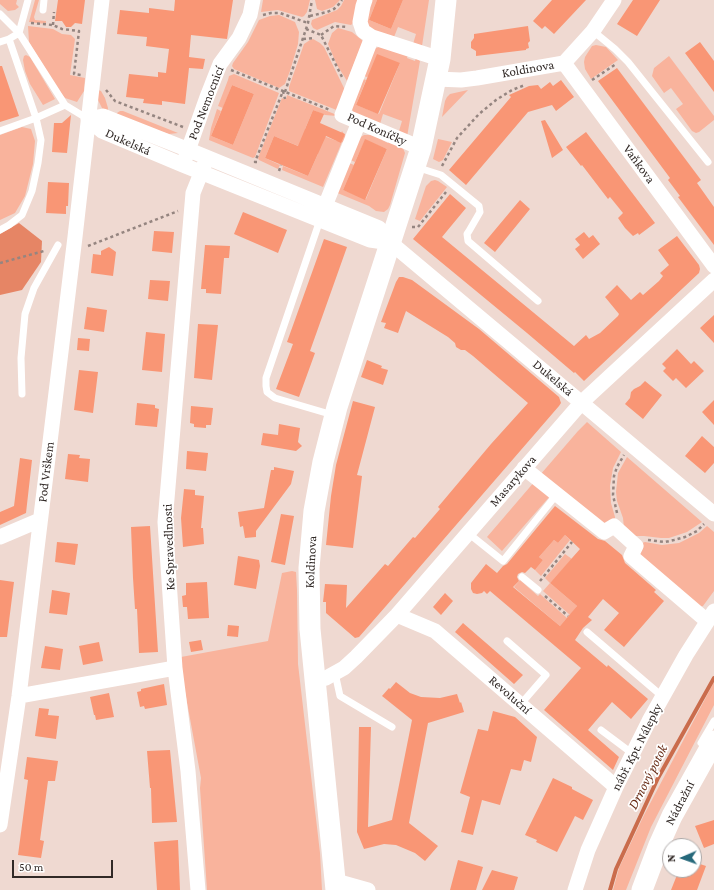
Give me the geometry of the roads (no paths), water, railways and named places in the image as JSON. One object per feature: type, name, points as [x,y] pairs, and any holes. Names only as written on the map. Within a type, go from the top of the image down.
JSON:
[{"type":"street","points":[[88,119],[102,0]]},
{"type":"street","name":"Pod Nemocnicí","points":[[183,166],[220,64],[239,38],[250,15],[253,0]]},
{"type":"street","name":"Pod Koníčky","points":[[365,0],[360,18],[367,32],[350,94],[342,115],[359,122],[423,162]]},
{"type":"street","name":"Pod Koníčky","points":[[391,243],[423,162],[438,69],[446,0]]},
{"type":"street","name":"Koldinova","points":[[438,69],[454,80],[477,78],[564,62],[593,31],[614,0]]},
{"type":"street","points":[[367,32],[438,69]]},
{"type":"street","name":"Vaňkova","points":[[564,62],[714,266]]},
{"type":"street","name":"Dukelská","points":[[88,119],[103,116],[189,150],[322,213]]},
{"type":"street","name":"Dukelská","points":[[88,119],[102,131],[183,166],[322,213],[379,228],[391,243],[582,402],[712,520]]},
{"type":"street","name":"Pod Vrškem","points":[[0,825],[19,696],[88,119]]},
{"type":"street","points":[[322,213],[359,122]]},
{"type":"street","name":"Ke Spravedlnosti","points":[[198,890],[188,771],[175,668],[165,522],[192,193],[207,158]]},
{"type":"street","name":"Koldinova","points":[[336,886],[315,681],[309,606],[310,551],[323,462],[335,415],[391,243]]},
{"type":"street","name":"Masarykova","points":[[315,681],[344,668],[356,658],[397,615],[582,402],[714,280]]},
{"type":"street","points":[[524,468],[604,532],[614,526],[636,546],[631,556],[711,616]]},
{"type":"street","points":[[0,537],[40,520]]},
{"type":"street","name":"Revoluční","points":[[397,615],[435,631],[616,787]]},
{"type":"street","name":"nábř. Kpt. Nálepky","points":[[575,890],[588,850],[616,787],[663,697],[711,616]]},
{"type":"street","points":[[19,696],[175,668]]},
{"type":"street","name":"Nádražní","points":[[642,890],[672,816],[705,751]]},
{"type":"street","points":[[336,886],[368,890]]},
{"type":"lane","points":[[0,42],[19,33],[28,0]]},
{"type":"lane","points":[[43,10],[44,0]]},
{"type":"lane","points":[[0,14],[19,33],[65,105],[88,119]]},
{"type":"lane","points":[[593,31],[624,58],[708,162]]},
{"type":"lane","points":[[0,230],[22,215],[32,191],[38,163],[40,140],[36,118],[9,39]]},
{"type":"lane","points":[[0,131],[36,118],[65,105]]},
{"type":"lane","points":[[423,162],[479,206],[480,212],[467,234],[468,241],[538,301]]},
{"type":"lane","points":[[322,213],[266,378],[266,386],[267,392],[275,398],[335,415]]},
{"type":"lane","points":[[22,394],[21,358],[25,314],[34,288],[58,245]]},
{"type":"lane","points":[[468,533],[504,562],[557,494]]},
{"type":"lane","points":[[522,577],[536,588]]},
{"type":"lane","points":[[586,632],[663,697]]},
{"type":"lane","points":[[507,641],[546,674],[520,705]]},
{"type":"lane","points":[[335,673],[340,696],[392,727]]},
{"type":"lane","points":[[705,751],[714,721]]},
{"type":"lane","points":[[601,730],[633,754]]},
{"type":"waterway","name":"Drnový potok","points":[[610,890],[616,869],[658,778],[714,678]]}]
